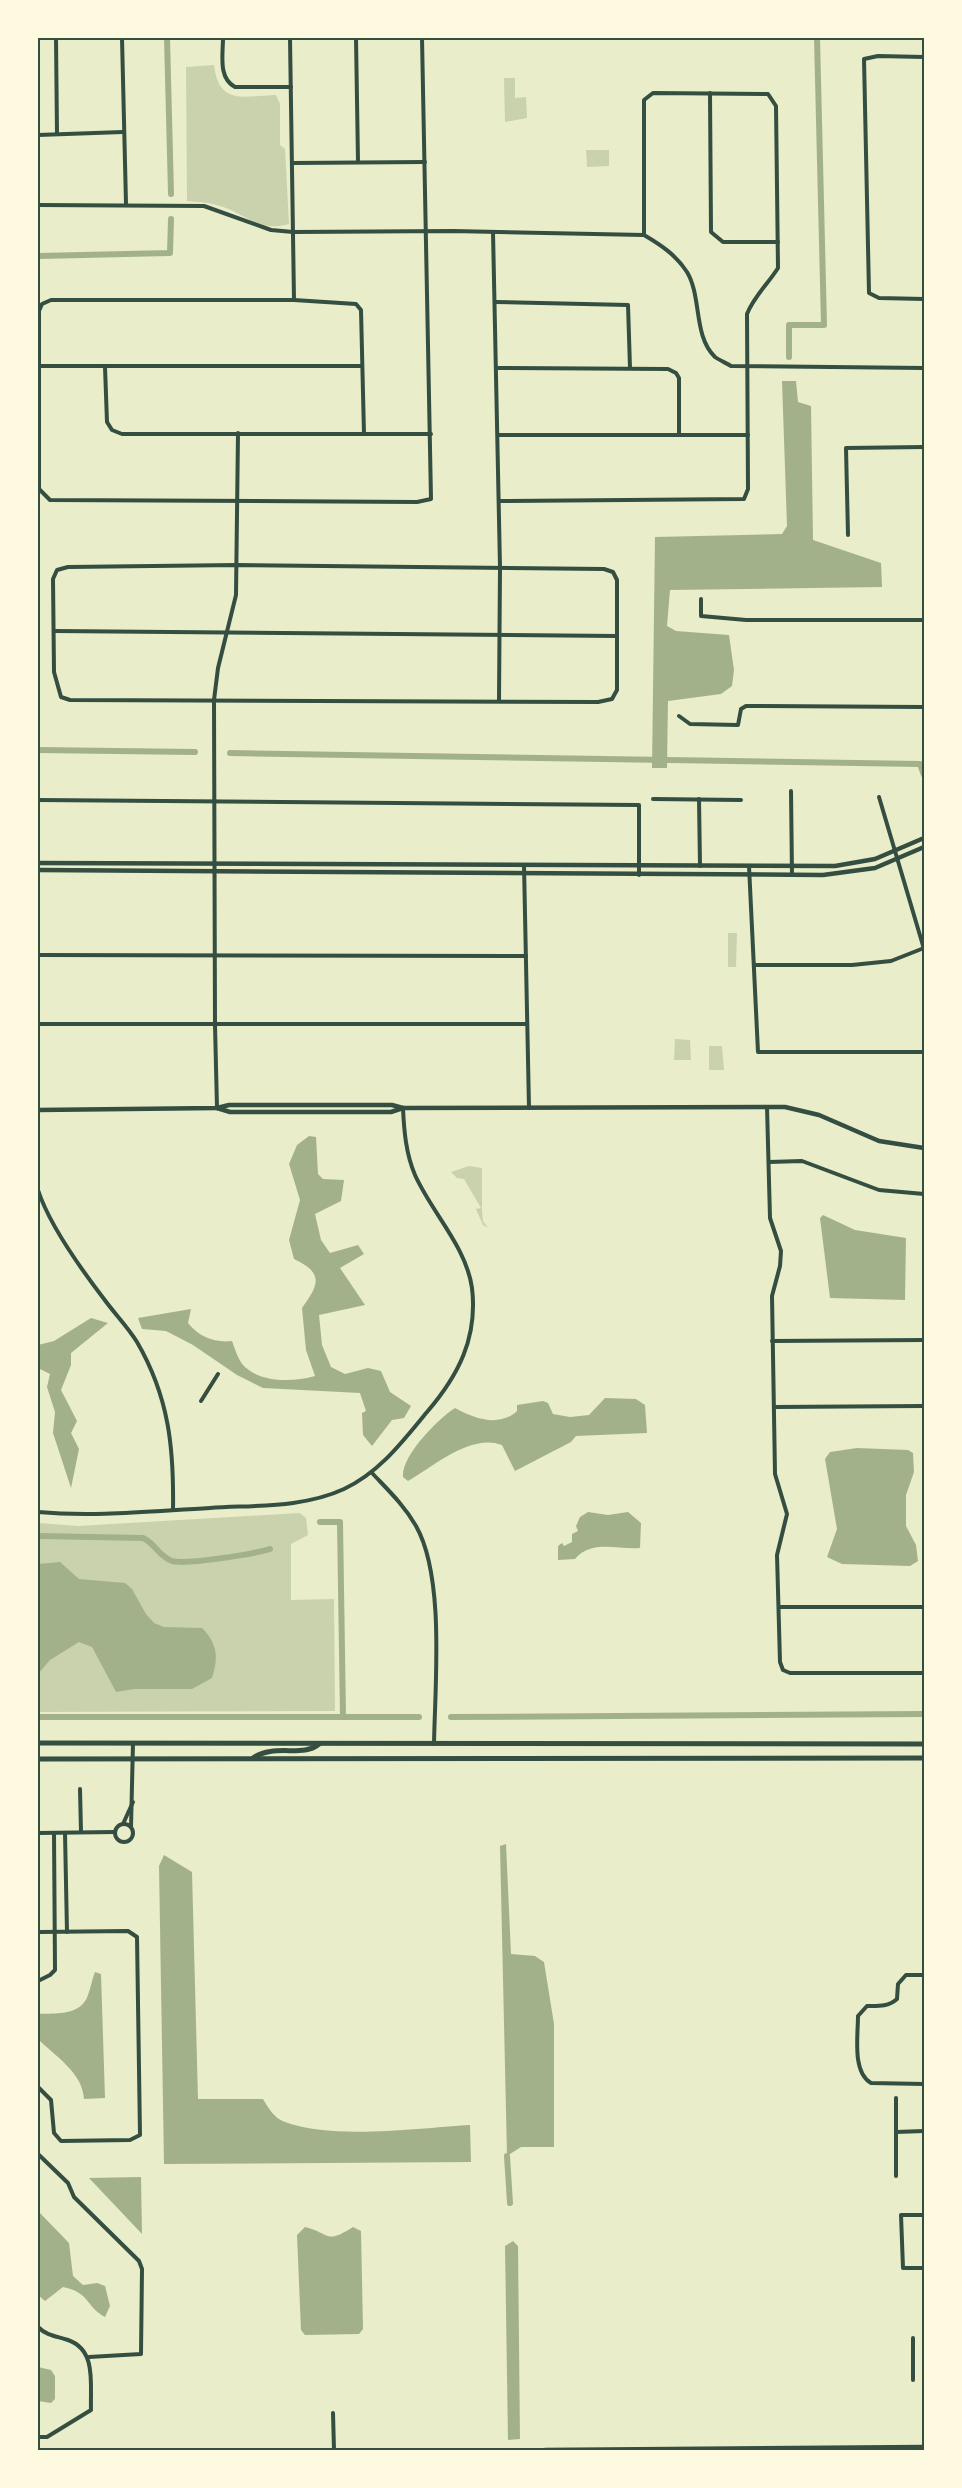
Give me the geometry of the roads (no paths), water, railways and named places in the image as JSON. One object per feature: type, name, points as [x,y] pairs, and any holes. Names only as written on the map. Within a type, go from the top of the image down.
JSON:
[{"type":"main road","points":[[38,1743],[924,1743]]},
{"type":"main road","points":[[253,1758],[267,1750],[309,1750],[319,1744]]},
{"type":"main road","points":[[38,1759],[924,1758]]},
{"type":"street","points":[[56,38],[57,134]]},
{"type":"street","points":[[122,38],[126,204]]},
{"type":"street","points":[[223,38],[224,77],[227,83],[235,87],[291,87]]},
{"type":"street","points":[[290,38],[294,300]]},
{"type":"street","points":[[356,38],[358,162]]},
{"type":"street","points":[[364,434],[361,309],[356,304],[294,300],[51,300],[42,304],[39,311],[39,489],[43,496],[50,500],[417,502],[431,499],[422,38]]},
{"type":"street","points":[[924,57],[878,56],[864,59],[869,293],[879,298],[924,299]]},
{"type":"street","points":[[499,501],[744,499],[748,489],[747,314],[753,298],[768,284],[778,268],[776,106],[768,94],[653,93],[644,100],[644,236]]},
{"type":"street","points":[[710,93],[711,232],[723,242],[778,242]]},
{"type":"street","points":[[38,135],[123,132]]},
{"type":"street","points":[[292,163],[425,162]]},
{"type":"street","points":[[38,205],[204,206],[271,230],[293,232],[427,231],[644,236],[669,250],[687,272],[696,295],[702,332],[715,356],[731,366],[747,368],[924,368]]},
{"type":"street","points":[[493,232],[500,567],[500,700]]},
{"type":"street","points":[[495,302],[628,305],[630,368]]},
{"type":"street","points":[[39,366],[363,366]]},
{"type":"street","points":[[105,367],[107,422],[111,430],[122,434],[431,434]]},
{"type":"street","points":[[496,368],[668,369],[676,373],[679,378],[679,435]]},
{"type":"street","points":[[218,1108],[215,1026],[214,700],[226,630],[236,596],[238,433]]},
{"type":"street","points":[[498,435],[748,435]]},
{"type":"street","points":[[848,535],[846,448],[924,447]]},
{"type":"street","points":[[237,565],[500,567],[603,569],[613,572],[617,580],[617,690],[612,699],[598,702],[70,700],[61,697],[54,672],[53,579],[57,570],[68,567],[237,565]]},
{"type":"street","points":[[701,599],[701,616],[746,620],[924,620]]},
{"type":"street","points":[[54,631],[226,630],[617,636]]},
{"type":"street","points":[[679,716],[690,724],[738,725],[741,709],[746,706],[924,707]]},
{"type":"street","points":[[791,791],[792,875]]},
{"type":"street","points":[[755,965],[852,965],[891,961],[924,949],[879,797]]},
{"type":"street","points":[[653,799],[741,800]]},
{"type":"street","points":[[699,799],[700,866]]},
{"type":"street","points":[[38,800],[639,805],[639,874]]},
{"type":"street","points":[[38,863],[792,866],[852,864],[894,852],[924,838]]},
{"type":"street","points":[[38,870],[792,875],[849,873],[897,860],[924,847]]},
{"type":"street","points":[[306,864],[306,872]]},
{"type":"street","points":[[568,874],[576,869],[611,865]]},
{"type":"street","points":[[524,866],[529,1109]]},
{"type":"street","points":[[750,866],[758,1052],[924,1052]]},
{"type":"street","points":[[38,955],[526,956]]},
{"type":"street","points":[[38,1024],[215,1026],[526,1024]]},
{"type":"street","points":[[38,1110],[218,1108],[229,1105],[392,1105],[403,1108],[529,1109],[767,1106],[819,1115],[879,1141],[924,1148]]},
{"type":"street","points":[[767,1106],[770,1218],[781,1251],[780,1266],[772,1296],[775,1474],[788,1514],[777,1555],[780,1662],[783,1670],[790,1673],[924,1673]]},
{"type":"street","points":[[38,1512],[83,1515],[315,1499],[346,1488],[372,1473],[401,1443],[452,1381],[466,1351],[472,1323],[472,1293],[468,1273],[459,1251],[415,1174],[407,1149],[403,1108]]},
{"type":"street","points":[[769,1162],[802,1161],[879,1190],[924,1194]]},
{"type":"street","points":[[38,1190],[48,1216],[102,1297],[136,1341],[153,1374],[166,1411],[172,1440],[173,1510]]},
{"type":"street","points":[[772,1341],[924,1340]]},
{"type":"street","points":[[201,1401],[218,1374]]},
{"type":"street","points":[[774,1407],[924,1406]]},
{"type":"street","points":[[372,1473],[396,1498],[416,1527],[431,1568],[434,1599],[434,1744]]},
{"type":"street","points":[[778,1607],[924,1607]]},
{"type":"street","points":[[116,1832],[119,1840],[127,1842],[133,1836],[131,1827],[134,1799],[133,1743]]},
{"type":"street","points":[[80,1789],[81,1833]]},
{"type":"street","points":[[38,1833],[116,1832],[123,1824],[134,1799]]},
{"type":"street","points":[[123,1824],[131,1827]]},
{"type":"street","points":[[38,1981],[55,1970],[54,1833]]},
{"type":"street","points":[[65,1833],[67,1932]]},
{"type":"street","points":[[38,2087],[51,2100],[54,2133],[61,2141],[130,2140],[140,2135],[137,1937],[128,1931],[40,1932]]},
{"type":"street","points":[[924,1975],[906,1975],[898,1984],[897,1999],[894,2002],[885,2006],[867,2006],[861,2009],[858,2016],[859,2070],[863,2078],[871,2083],[924,2084]]},
{"type":"street","points":[[896,2098],[896,2176]]},
{"type":"street","points":[[896,2132],[924,2131]]},
{"type":"street","points":[[38,2154],[68,2183],[74,2197],[139,2260],[142,2269],[141,2354],[88,2357]]},
{"type":"street","points":[[923,2215],[901,2215],[903,2268],[924,2268]]},
{"type":"street","points":[[38,2327],[51,2336],[81,2347],[88,2357],[91,2410],[47,2437],[38,2437]]},
{"type":"street","points":[[913,2338],[913,2380]]},
{"type":"street","points":[[333,2413],[334,2451]]},
{"type":"street","points":[[545,2451],[924,2447]]},
{"type":"waterway","points":[[167,38],[171,194]]},
{"type":"waterway","points":[[789,357],[789,325],[824,325],[817,38]]},
{"type":"waterway","points":[[38,256],[170,253],[171,219]]},
{"type":"waterway","points":[[38,750],[195,752]]},
{"type":"waterway","points":[[230,753],[920,764],[924,775]]},
{"type":"waterway","points":[[320,1522],[340,1522],[343,1717]]},
{"type":"waterway","points":[[38,1536],[143,1538],[168,1559],[180,1562],[250,1554],[270,1549]]},
{"type":"waterway","points":[[451,1717],[924,1714]]},
{"type":"waterway","points":[[38,1717],[419,1717]]},
{"type":"waterway","points":[[507,2156],[510,2203]]}]
